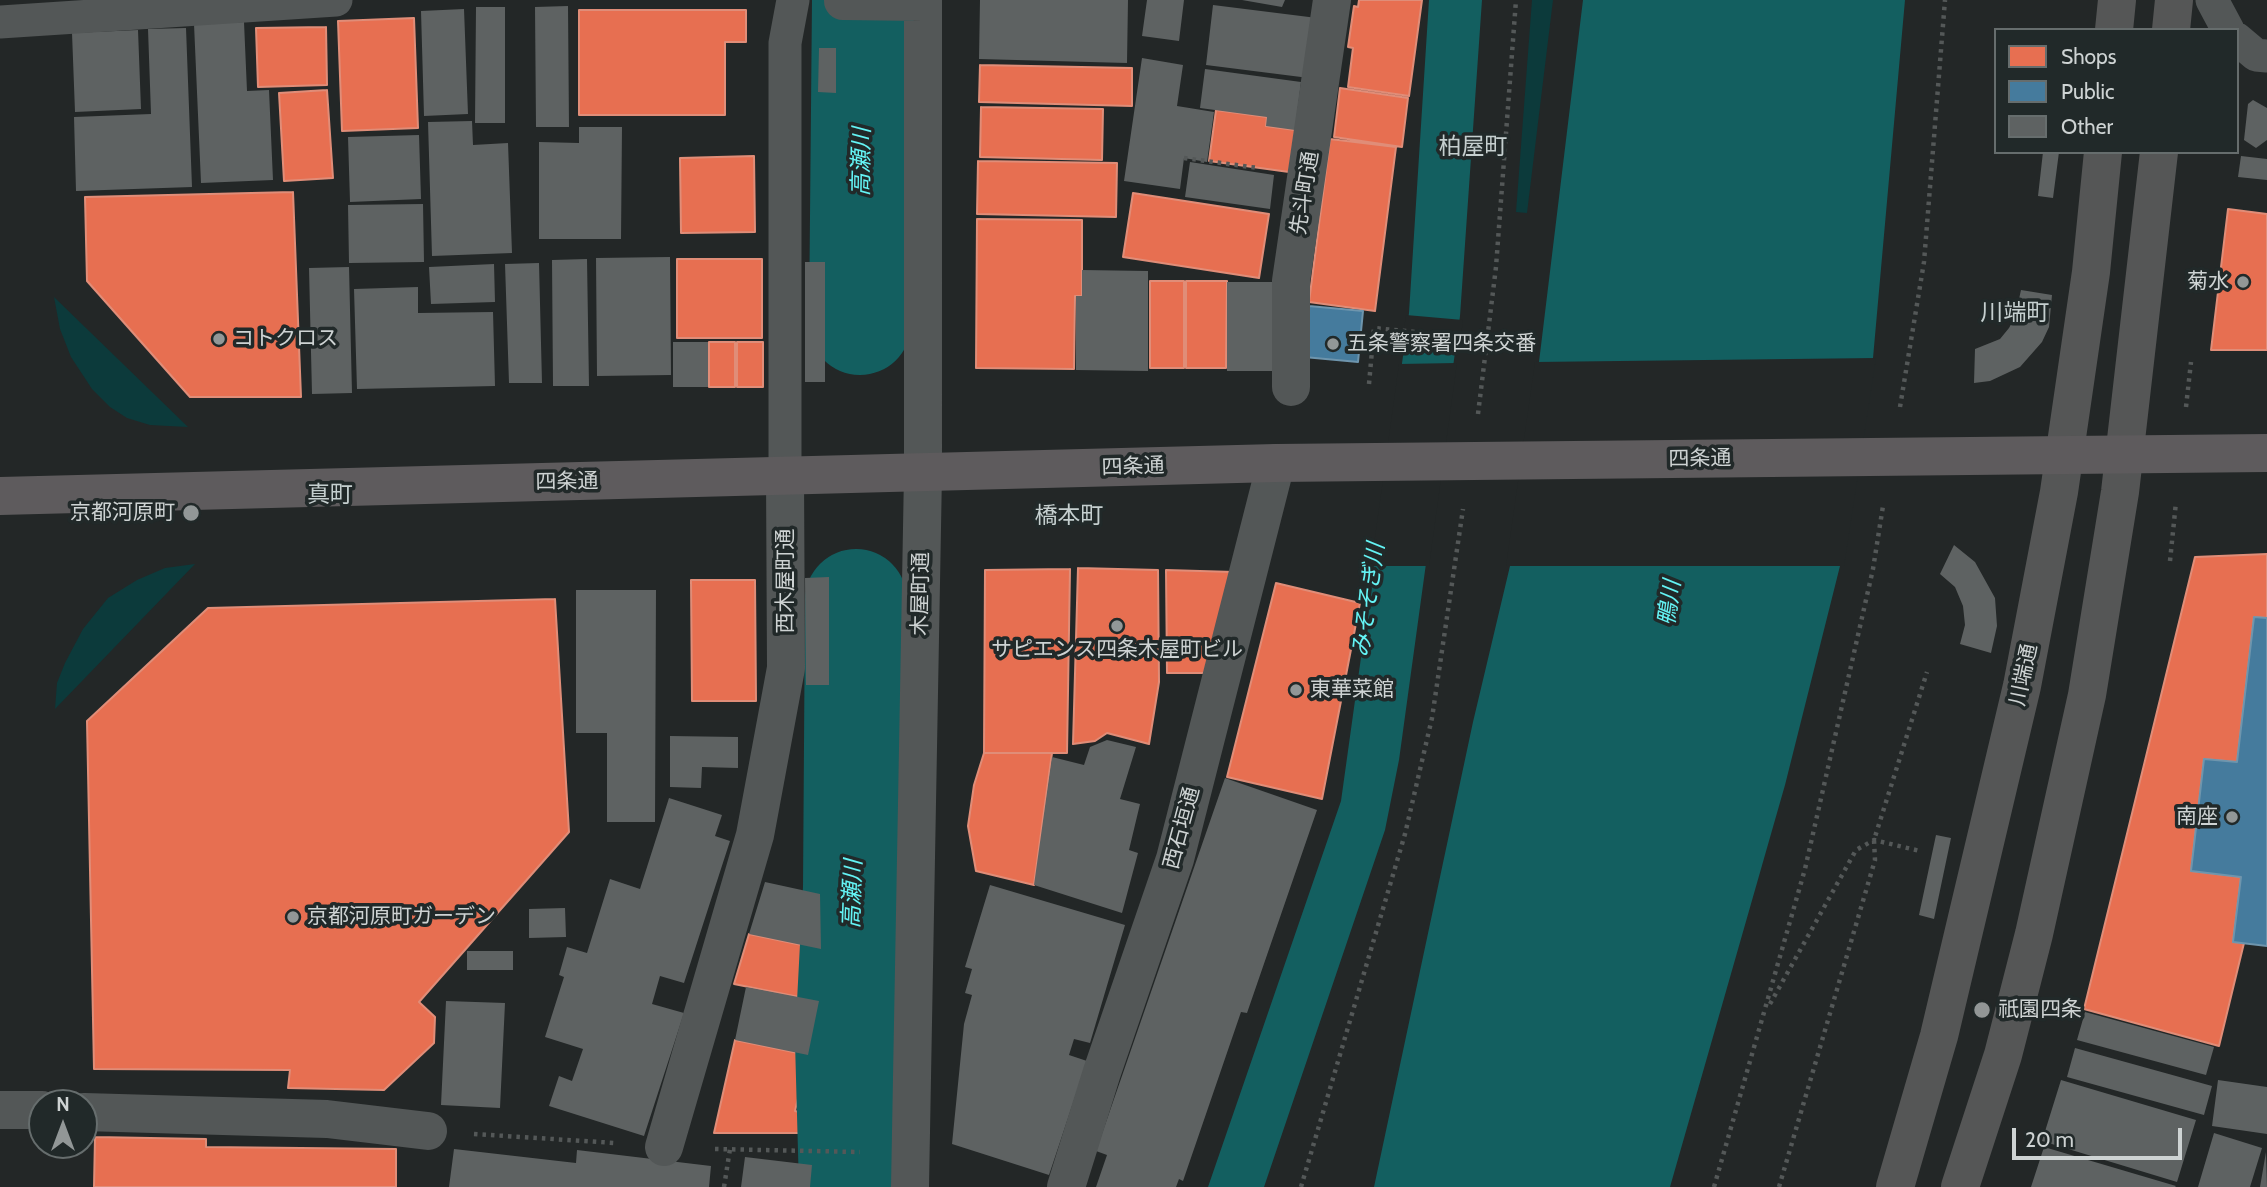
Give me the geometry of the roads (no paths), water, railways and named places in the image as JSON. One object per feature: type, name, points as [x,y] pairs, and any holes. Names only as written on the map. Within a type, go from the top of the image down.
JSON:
[{"type":"main road","name":"四条通","points":[[0,496],[1376,461],[2267,453]]},
{"type":"street","name":"先斗町通","points":[[1290,387],[1291,282],[1332,0]]},
{"type":"street","points":[[2114,28],[2117,0]]},
{"type":"street","points":[[2171,28],[2174,0]]},
{"type":"street","points":[[838,1],[923,1]]},
{"type":"street","name":"木屋町通","points":[[910,1187],[923,473],[923,1]]},
{"type":"street","name":"川端通","points":[[1895,1187],[1939,1036],[2019,700],[2064,455],[2091,272],[2102,154]]},
{"type":"street","points":[[1960,1187],[2003,1055],[2034,934],[2087,695],[2125,454],[2159,154]]},
{"type":"street","name":"西石垣通","points":[[1066,1187],[1102,1072],[1175,859],[1276,463]]},
{"type":"street","name":"西木屋町通","points":[[664,1147],[755,835],[786,668],[785,477]]},
{"type":"street","points":[[0,1110],[28,1111]]},
{"type":"street","points":[[98,1112],[327,1119],[428,1131]]},
{"type":"lane","points":[[0,22],[336,0]]},
{"type":"lane","name":"西木屋町通","points":[[785,477],[785,43],[793,0]]},
{"type":"lane","points":[[2211,0],[2227,28]]},
{"type":"water","points":[[1429,0],[1482,0],[1460,316],[1399,760],[1385,830],[1264,1187],[1208,1187],[1341,801],[1409,313]]},
{"type":"water","name":"鴨川","points":[[1583,0],[1905,0],[1873,358],[1840,566],[1785,785],[1670,1187],[1374,1187],[1473,722],[1510,566],[1539,362]]},
{"type":"waterway","name":"高瀬川","points":[[860,324],[863,0]]},
{"type":"waterway","name":"高瀬川","points":[[850,1187],[846,1041],[854,888],[856,600]]},
{"type":"place","name":"菊水","points":[[2243,282]]},
{"type":"place","name":"コトクロス","points":[[219,339]]},
{"type":"place","name":"五条警察署四条交番","points":[[1333,344]]},
{"type":"place","name":"京都河原町","points":[[191,513]]},
{"type":"place","name":"サピエンス四条木屋町ビル","points":[[1117,626]]},
{"type":"place","name":"東華菜館","points":[[1296,690]]},
{"type":"place","name":"南座","points":[[2232,817]]},
{"type":"place","name":"京都河原町ガーデン","points":[[293,917]]},
{"type":"place","name":"祇園四条","points":[[1982,1010]]},
{"type":"district","name":"柏屋町","points":[[1473,147]]},
{"type":"district","name":"川端町","points":[[2015,313]]},
{"type":"district","name":"真町","points":[[330,495]]},
{"type":"district","name":"橋本町","points":[[1069,516]]},
{"type":"water label","name":"みそそぎ川","points":[[1369,600]]}]
